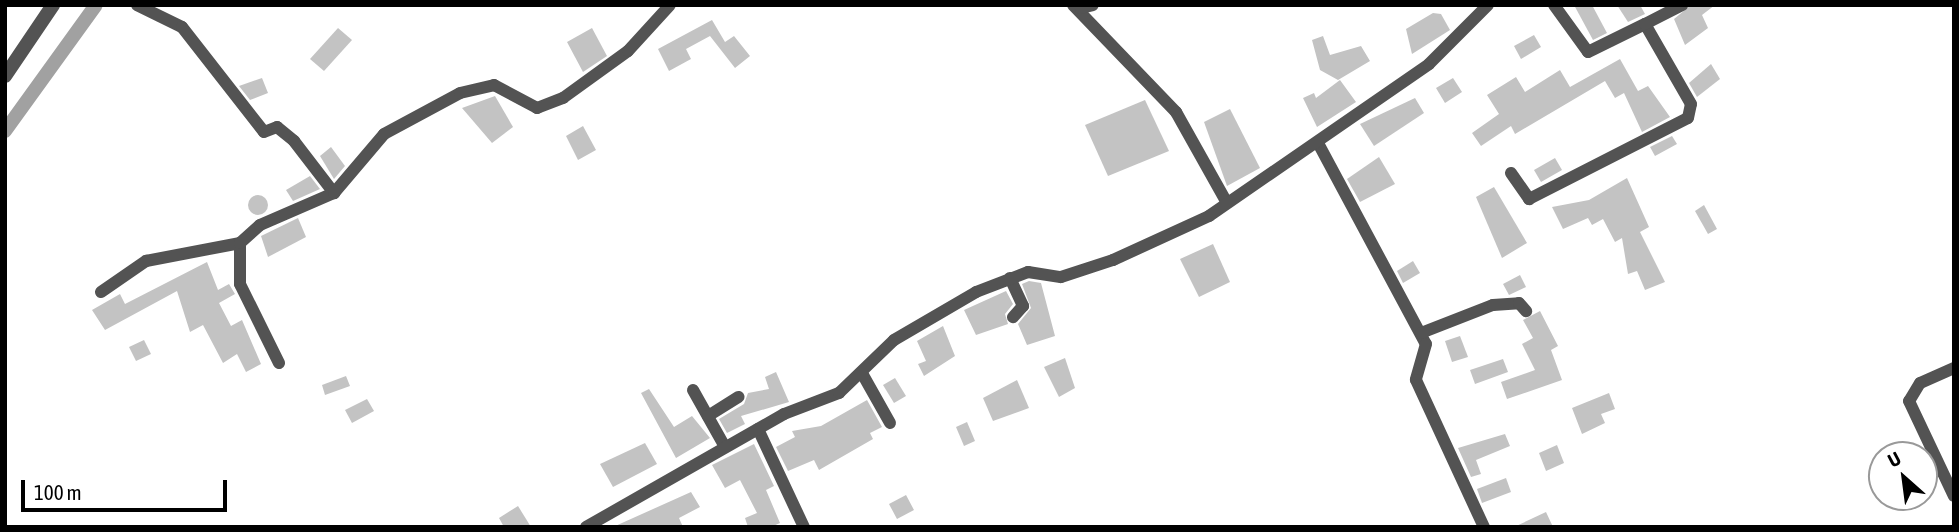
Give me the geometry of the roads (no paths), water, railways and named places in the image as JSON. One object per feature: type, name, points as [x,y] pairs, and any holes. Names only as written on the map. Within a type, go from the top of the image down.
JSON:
[{"type":"street","points":[[5,76],[52,5]]},
{"type":"street","points":[[137,5],[182,27],[264,132],[276,127],[294,141],[334,193]]},
{"type":"street","points":[[101,292],[146,261],[240,243],[260,225],[334,193],[384,134],[460,93],[494,85],[537,108],[563,98],[628,51],[670,5]]},
{"type":"street","points":[[586,527],[758,429],[829,398],[863,375],[894,340],[1010,278],[1028,272],[1061,277],[1113,260],[1227,203],[1318,143],[1429,64],[1488,5]]},
{"type":"street","points":[[1554,5],[1588,52],[1682,5]]},
{"type":"street","points":[[1082,6],[1176,112],[1227,203]]},
{"type":"street","points":[[1511,173],[1529,199],[1688,118],[1688,97],[1646,24]]},
{"type":"street","points":[[1318,143],[1426,344],[1416,380],[1484,527]]},
{"type":"street","points":[[240,243],[240,284],[279,363]]},
{"type":"street","points":[[1010,278],[1023,306],[1013,317]]},
{"type":"street","points":[[1421,333],[1493,305],[1519,303],[1526,311]]},
{"type":"street","points":[[1954,368],[1920,383],[1909,401],[1954,496]]},
{"type":"street","points":[[863,375],[890,422]]},
{"type":"street","points":[[693,390],[725,447]]},
{"type":"street","points":[[708,416],[739,397]]},
{"type":"street","points":[[758,429],[804,527]]},
{"type":"waterway","points":[[5,131],[96,5]]}]
